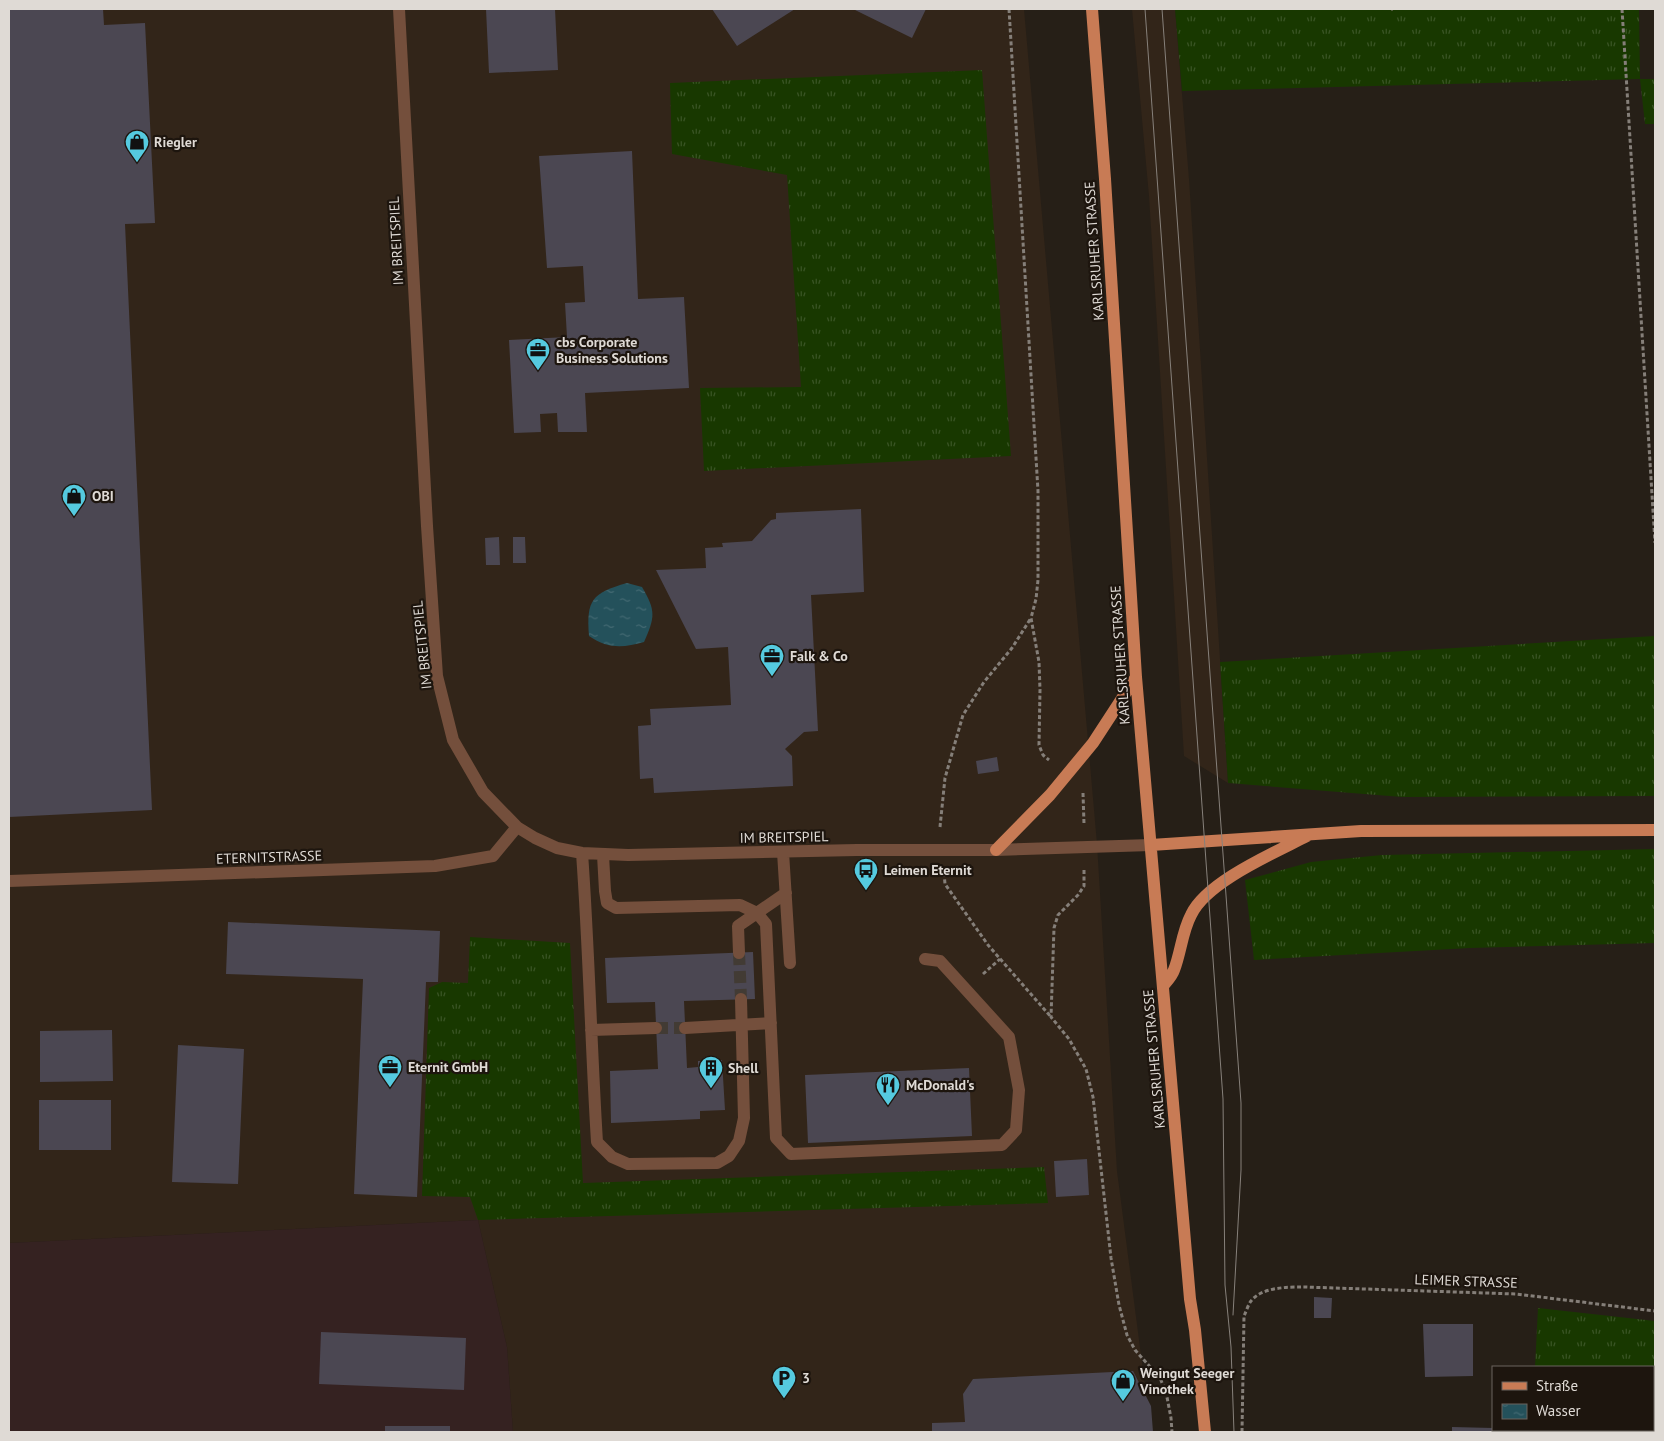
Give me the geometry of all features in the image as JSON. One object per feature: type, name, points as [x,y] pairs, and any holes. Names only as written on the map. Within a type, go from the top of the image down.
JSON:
[{"type":"main road","name":"KARLSRUHER STRASSE","points":[[1092,9],[1105,179],[1136,677],[1190,1299],[1205,1432]]},
{"type":"main road","points":[[996,850],[1050,796],[1068,774],[1093,743],[1136,677]]},
{"type":"main road","points":[[1151,845],[1361,831],[1655,830]]},
{"type":"main road","points":[[1163,986],[1173,972],[1190,916],[1197,903],[1225,881],[1253,864],[1311,834]]},
{"type":"street","name":"IM BREITSPIEL","points":[[398,9],[426,516],[437,676],[453,740],[483,792],[517,827],[557,848],[582,854],[996,850],[1151,845]]},
{"type":"street","name":"ETERNITSTRASSE","points":[[9,881],[435,866],[493,856],[517,827]]},
{"type":"street","points":[[783,852],[790,962]]},
{"type":"street","points":[[582,854],[588,930],[597,1142],[612,1157],[628,1164],[717,1163],[728,1156],[739,1142],[744,1118],[741,999]]},
{"type":"street","points":[[602,854],[608,903],[616,908],[740,904],[757,913],[766,924],[776,1138],[791,1154],[1002,1145],[1016,1130],[1019,1090],[1009,1037],[940,961],[925,959]]},
{"type":"street","points":[[739,953],[738,926],[786,893]]},
{"type":"street","points":[[685,1028],[771,1023]]},
{"type":"street","points":[[591,1030],[656,1028]]},
{"type":"path","points":[[1009,9],[1038,491],[1038,580],[1031,618],[1012,648],[984,682],[963,715],[945,778],[940,814],[940,850],[946,884],[988,945],[1069,1039],[1086,1069],[1093,1097],[1111,1258],[1126,1336],[1135,1350],[1160,1378],[1166,1392],[1172,1432]]},
{"type":"path","points":[[1622,9],[1655,543]]},
{"type":"path","points":[[1031,618],[1039,662],[1039,745],[1043,755],[1083,788],[1084,886],[1078,895],[1058,915],[1054,928],[1051,1017]]},
{"type":"path","name":"LEIMER STRASSE","points":[[1242,1432],[1244,1316],[1251,1301],[1275,1289],[1304,1286],[1516,1294],[1655,1311]]},
{"type":"shaded area","points":[[9,9],[1024,9],[1097,844],[1117,1171],[1151,1432],[513,1432],[507,1347],[478,1220],[9,1243]]},
{"type":"shaded area","points":[[1132,9],[1175,9],[1189,179],[1228,783],[1184,756],[1149,196]]},
{"type":"shaded area","points":[[478,1220],[507,1347],[513,1432],[9,1432],[9,1243]]},
{"type":"green space","points":[[1175,9],[1639,9],[1640,79],[1182,91]]},
{"type":"green space","points":[[982,70],[1011,456],[704,471],[700,388],[801,387],[787,175],[672,154],[670,83]]},
{"type":"green space","points":[[1640,79],[1655,79],[1655,124],[1645,124]]},
{"type":"green space","points":[[1655,636],[1655,796],[1402,797],[1228,783],[1220,662]]},
{"type":"green space","points":[[1655,849],[1655,943],[1470,948],[1254,960],[1245,880],[1311,862],[1382,855]]},
{"type":"green space","points":[[470,937],[570,943],[583,1183],[1044,1167],[1048,1203],[478,1220],[470,1197],[422,1196],[429,988],[442,982],[468,983]]},
{"type":"green space","points":[[1538,1308],[1655,1321],[1655,1432],[1532,1432],[1654,1431],[1654,1366],[1535,1366]]},
{"type":"water","points":[[627,583],[642,587],[652,608],[652,620],[644,642],[616,646],[603,643],[589,636],[590,606],[594,600],[606,590]]},
{"type":"building","name":"OBI","points":[[9,9],[103,9],[104,25],[145,23],[155,223],[125,224],[152,810],[9,817]]},
{"type":"building","points":[[486,9],[555,9],[558,70],[489,73]]},
{"type":"building","points":[[712,9],[795,9],[737,46]]},
{"type":"building","points":[[853,9],[926,9],[912,38]]},
{"type":"building","points":[[632,151],[638,299],[684,297],[689,388],[585,393],[587,432],[558,432],[557,413],[540,414],[541,432],[514,433],[509,340],[567,337],[565,303],[585,302],[583,266],[547,268],[539,156]]},
{"type":"building","name":"Falk & Co","points":[[861,509],[864,592],[811,595],[818,731],[804,732],[785,749],[792,756],[793,786],[654,793],[653,778],[640,779],[638,726],[651,725],[650,709],[731,705],[728,647],[696,649],[656,570],[706,568],[705,548],[723,547],[722,543],[752,541],[771,520],[776,519],[776,513]]},
{"type":"building","points":[[499,537],[500,565],[486,565],[485,538]]},
{"type":"building","points":[[513,537],[525,537],[526,563],[513,563]]},
{"type":"building","points":[[997,757],[999,771],[978,774],[976,761]]},
{"type":"building","name":"Eternit GmbH","points":[[228,922],[440,931],[438,982],[426,982],[417,1197],[354,1194],[363,979],[226,974]]},
{"type":"building","points":[[753,952],[755,999],[684,1001],[687,1068],[698,1067],[698,1061],[722,1060],[725,1110],[700,1111],[700,1119],[611,1123],[610,1071],[658,1069],[655,1002],[607,1003],[605,958]]},
{"type":"building","points":[[112,1030],[113,1081],[40,1082],[40,1031]]},
{"type":"building","points":[[178,1045],[244,1049],[238,1184],[172,1182]]},
{"type":"building","name":"McDonald's","points":[[969,1068],[972,1136],[808,1143],[805,1075]]},
{"type":"building","points":[[39,1100],[111,1100],[111,1150],[39,1150]]},
{"type":"building","points":[[1087,1159],[1089,1195],[1056,1197],[1054,1161]]},
{"type":"building","points":[[1314,1297],[1332,1298],[1331,1318],[1314,1318]]},
{"type":"building","points":[[1423,1324],[1473,1324],[1473,1376],[1425,1377]]},
{"type":"building","points":[[321,1332],[466,1338],[464,1390],[319,1384]]},
{"type":"building","points":[[1133,1371],[1151,1406],[1153,1432],[932,1432],[932,1423],[965,1422],[963,1394],[973,1379]]},
{"type":"building","points":[[385,1426],[450,1426],[450,1432],[385,1432]]},
{"type":"building","points":[[1452,1427],[1492,1428],[1492,1431],[1501,1431],[1501,1432],[1452,1432]]},
{"type":"tunnel","points":[[739,953],[741,999]]},
{"type":"tunnel","points":[[656,1028],[685,1028]]},
{"type":"tram line","points":[[1145,9],[1223,1099],[1225,1285],[1231,1347],[1234,1432]]},
{"type":"tram line","points":[[1162,9],[1241,1103],[1241,1170],[1233,1315]]},
{"type":"place","name":"Riegler","points":[[137,163]]},
{"type":"place","name":"cbs Corporate Business Solutions","points":[[538,371]]},
{"type":"place","name":"OBI","points":[[74,517]]},
{"type":"place","name":"Falk & Co","points":[[772,677]]},
{"type":"place","name":"Leimen Eternit","points":[[866,891]]},
{"type":"place","name":"Eternit GmbH","points":[[390,1088]]},
{"type":"place","name":"Shell","points":[[711,1089]]},
{"type":"place","name":"McDonald's","points":[[888,1106]]},
{"type":"place","name":"3","points":[[784,1399]]},
{"type":"place","name":"Weingut Seeger Vinothek","points":[[1123,1402]]}]
